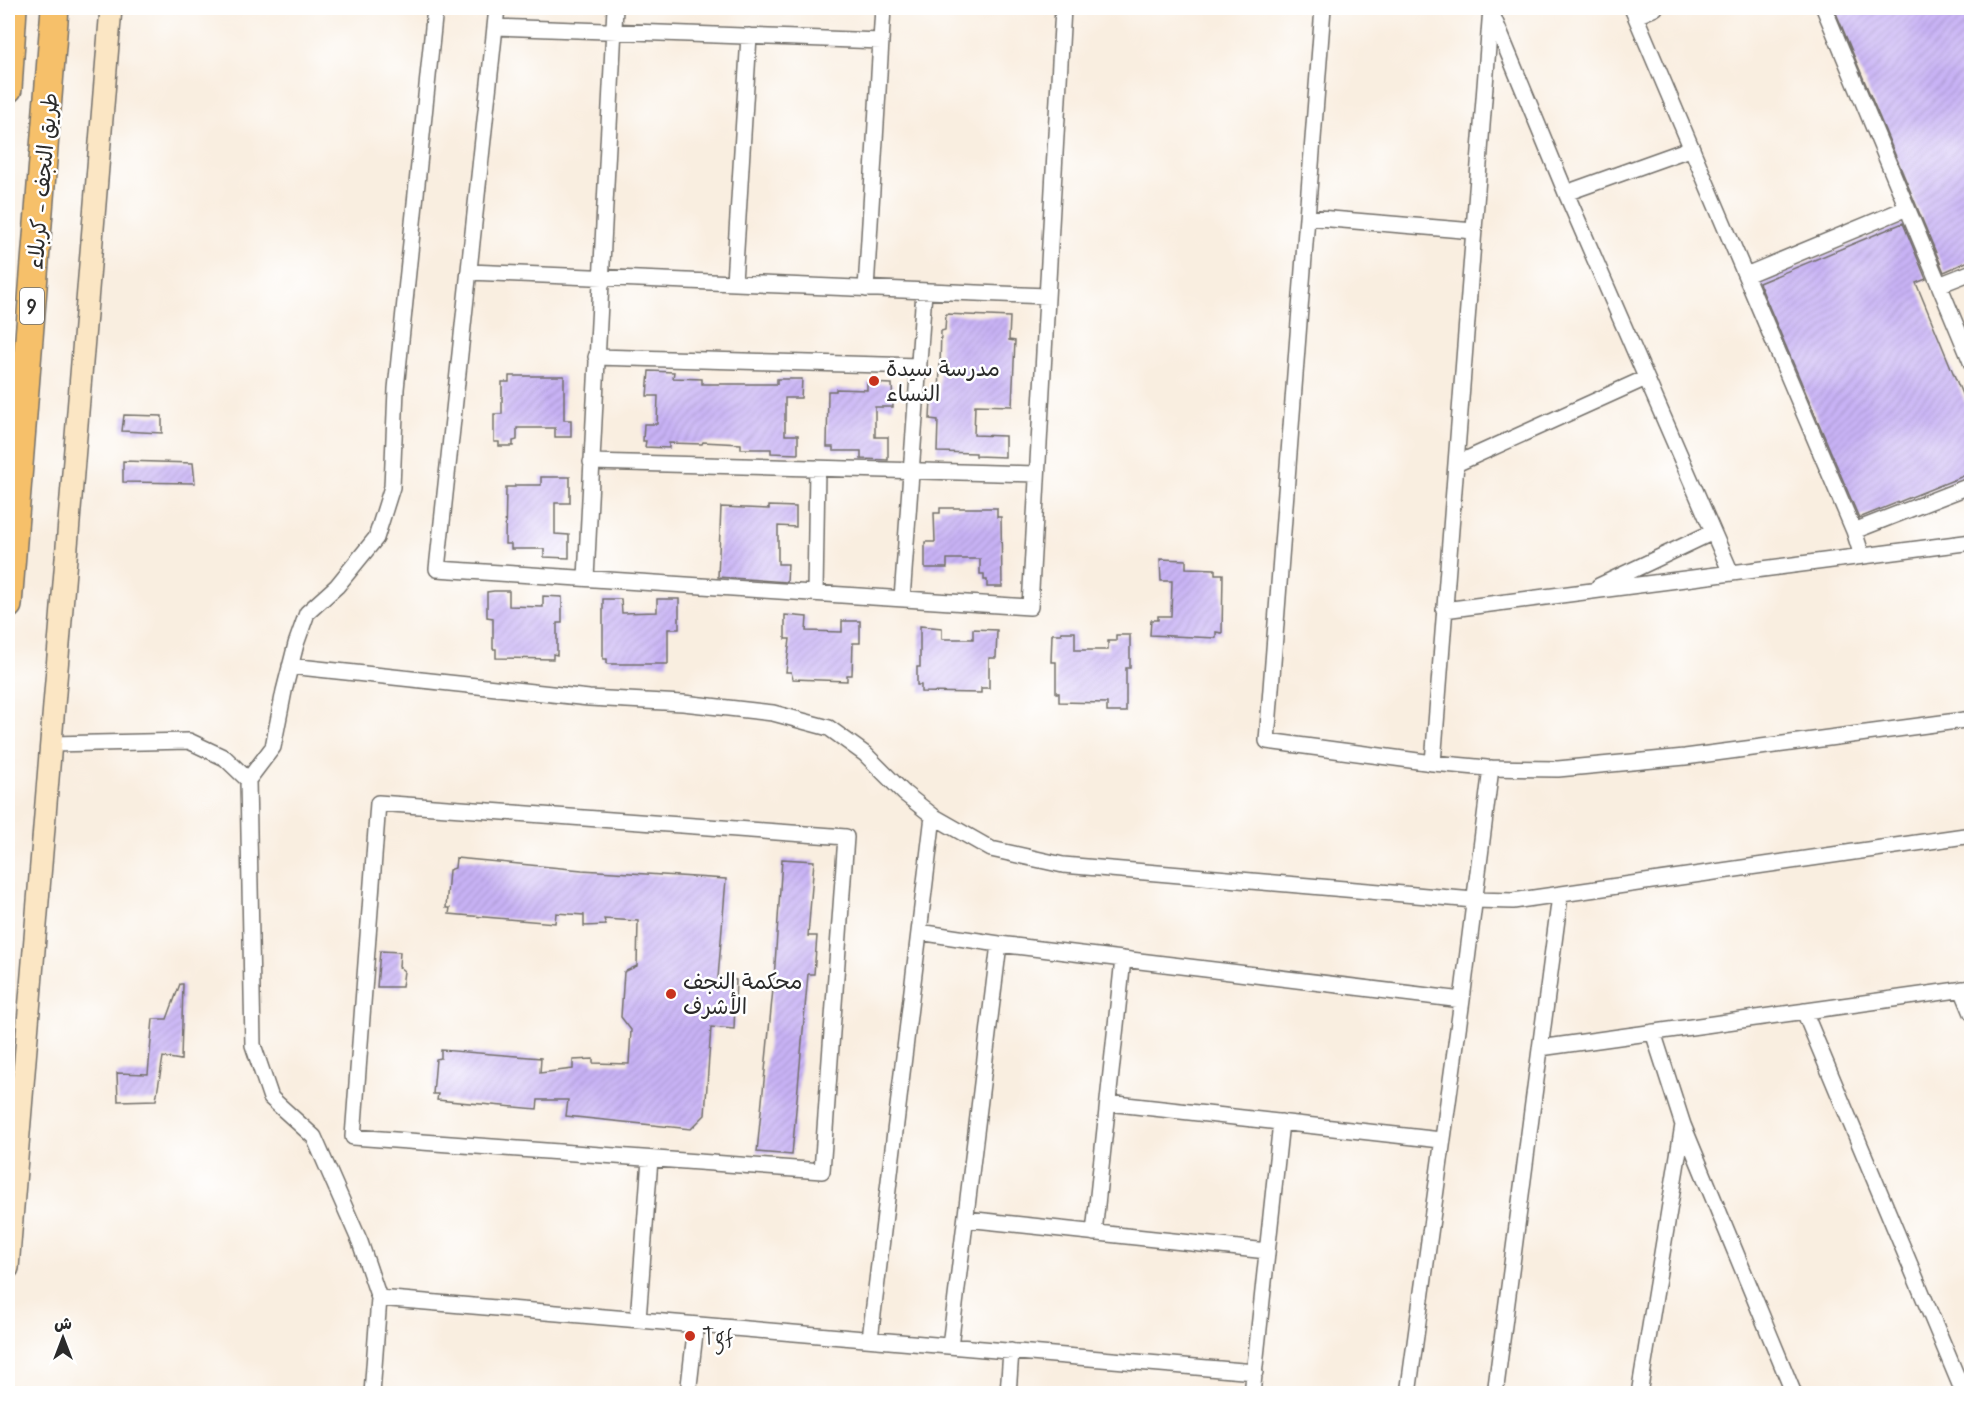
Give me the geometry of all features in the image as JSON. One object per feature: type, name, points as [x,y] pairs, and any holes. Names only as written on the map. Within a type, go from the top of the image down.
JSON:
[{"type":"highway","points":[[8,89],[14,8]]},
{"type":"highway","name":"طريق النجف - کربلاء","points":[[8,605],[55,8]]},
{"type":"main road","points":[[8,1268],[111,8]]},
{"type":"street","points":[[372,1394],[379,1298],[360,1242],[314,1137],[271,1098],[253,1045],[248,780],[273,747],[290,666],[308,613],[337,585],[376,538],[392,487],[396,389],[435,8]]},
{"type":"street","points":[[497,8],[437,569],[1030,607],[1063,8]]},
{"type":"street","points":[[586,578],[615,8]]},
{"type":"street","points":[[866,289],[883,8]]},
{"type":"street","points":[[1323,8],[1267,741],[1433,763],[1491,768],[1558,769],[1971,719]]},
{"type":"street","points":[[1655,8],[1634,12],[1854,531],[1862,556]]},
{"type":"street","points":[[1824,8],[1971,364]]},
{"type":"street","points":[[1433,763],[1491,9]]},
{"type":"street","points":[[1491,9],[1566,193],[1731,573]]},
{"type":"street","points":[[495,27],[881,41]]},
{"type":"street","points":[[734,282],[749,36]]},
{"type":"street","points":[[1566,193],[1692,148]]},
{"type":"street","points":[[1746,275],[1907,208]]},
{"type":"street","points":[[1307,217],[1474,231]]},
{"type":"street","points":[[469,272],[1047,296]]},
{"type":"street","points":[[1939,285],[1971,272]]},
{"type":"street","points":[[902,599],[924,292]]},
{"type":"street","points":[[596,357],[919,366]]},
{"type":"street","points":[[1456,464],[1646,378]]},
{"type":"street","points":[[591,462],[1037,474]]},
{"type":"street","points":[[815,593],[817,468]]},
{"type":"street","points":[[1854,531],[1971,485]]},
{"type":"street","points":[[1586,592],[1713,532]]},
{"type":"street","points":[[1444,610],[1971,542]]},
{"type":"street","points":[[290,666],[589,698],[683,703],[773,713],[829,728],[865,754],[904,793],[933,816],[991,849],[1064,865],[1474,900],[1513,901],[1971,835]]},
{"type":"street","points":[[51,744],[189,741],[225,758],[248,780]]},
{"type":"street","points":[[1408,1394],[1491,768]]},
{"type":"street","points":[[378,803],[846,837],[822,1171],[650,1159],[353,1137],[378,803]]},
{"type":"street","points":[[870,1339],[933,816]]},
{"type":"street","points":[[1495,1394],[1560,896]]},
{"type":"street","points":[[919,932],[999,944],[1462,1000]]},
{"type":"street","points":[[950,1346],[999,944]]},
{"type":"street","points":[[1094,1233],[1123,959]]},
{"type":"street","points":[[1540,1048],[1967,988],[1971,1012]]},
{"type":"street","points":[[1804,1011],[1964,1394]]},
{"type":"street","points":[[1653,1032],[1683,1125],[1794,1394]]},
{"type":"street","points":[[1108,1103],[1441,1140]]},
{"type":"street","points":[[1252,1394],[1281,1122]]},
{"type":"street","points":[[1640,1394],[1683,1125]]},
{"type":"street","points":[[638,1320],[650,1159]]},
{"type":"street","points":[[966,1219],[1267,1251]]},
{"type":"street","points":[[379,1298],[1255,1372]]},
{"type":"street","points":[[688,1394],[696,1325]]},
{"type":"street","points":[[1008,1394],[1011,1351]]},
{"type":"street","points":[[1642,1377],[1647,1394]]},
{"type":"building","points":[[1834,8],[1971,8],[1971,260],[1944,272]]},
{"type":"building","points":[[1903,223],[1926,279],[1916,283],[1971,416],[1971,473],[1859,518],[1759,283]]},
{"type":"building","points":[[946,314],[1010,317],[1009,340],[1015,341],[1012,406],[975,405],[974,435],[1005,436],[1005,457],[976,456],[976,453],[937,452],[938,420],[930,419],[931,398],[939,399],[941,331],[945,330]]},
{"type":"building","points":[[649,371],[674,372],[673,378],[702,379],[702,384],[777,384],[777,379],[802,379],[801,398],[785,398],[785,435],[798,435],[798,454],[771,453],[771,449],[741,449],[741,444],[703,442],[702,444],[669,443],[669,448],[645,447],[644,424],[657,424],[658,396],[647,396]]},
{"type":"building","points":[[509,376],[564,376],[564,420],[571,420],[571,437],[555,437],[555,428],[517,428],[517,440],[513,441],[513,446],[499,446],[499,442],[494,442],[494,414],[502,414],[502,382],[509,382]]},
{"type":"building","points":[[867,383],[892,384],[893,407],[875,407],[875,437],[888,437],[888,460],[861,459],[861,451],[833,451],[833,447],[827,447],[828,391],[867,390]]},
{"type":"building","points":[[124,415],[162,416],[162,433],[122,431]]},
{"type":"building","points":[[123,461],[193,463],[195,483],[123,482]]},
{"type":"building","points":[[541,477],[570,477],[570,503],[555,503],[555,534],[569,535],[569,558],[544,557],[544,549],[511,549],[511,544],[505,544],[506,487],[541,485]]},
{"type":"building","points":[[769,506],[796,507],[796,527],[778,526],[778,564],[788,564],[787,582],[718,577],[721,507],[769,509]]},
{"type":"building","points":[[940,508],[997,508],[997,517],[1001,517],[1002,587],[987,587],[984,574],[980,574],[980,559],[947,559],[947,568],[925,568],[925,542],[935,542],[934,513],[940,513]]},
{"type":"building","points":[[1160,559],[1186,560],[1186,568],[1215,569],[1215,574],[1223,574],[1222,633],[1216,632],[1216,638],[1150,635],[1151,620],[1158,620],[1158,616],[1171,616],[1172,581],[1161,581]]},
{"type":"building","points":[[509,591],[509,606],[543,607],[543,596],[562,597],[562,623],[557,623],[557,655],[553,654],[553,659],[496,658],[496,649],[493,649],[493,618],[487,617],[487,592]]},
{"type":"building","points":[[603,599],[621,599],[622,613],[657,612],[657,599],[679,599],[679,629],[668,629],[668,664],[607,664],[607,659],[603,659]]},
{"type":"building","points":[[785,615],[807,617],[806,631],[842,632],[842,621],[860,621],[860,643],[853,643],[852,675],[847,675],[847,681],[793,679],[791,672],[786,672],[790,639],[785,639]]},
{"type":"building","points":[[920,626],[942,628],[942,639],[973,639],[973,629],[997,630],[996,658],[989,658],[989,688],[981,688],[981,693],[921,692],[921,685],[917,685],[917,667],[920,667]]},
{"type":"building","points":[[1061,632],[1075,632],[1075,650],[1108,650],[1108,641],[1116,641],[1116,635],[1130,635],[1130,668],[1126,668],[1126,712],[1107,712],[1107,703],[1059,702],[1059,693],[1056,693],[1056,662],[1051,662],[1052,634],[1061,634]]},
{"type":"building","points":[[456,858],[582,870],[726,879],[718,978],[736,980],[734,1029],[711,1027],[705,1115],[691,1129],[566,1116],[568,1100],[538,1100],[537,1109],[437,1100],[438,1094],[433,1094],[436,1059],[441,1058],[441,1050],[541,1058],[540,1073],[573,1069],[573,1060],[593,1059],[593,1063],[629,1064],[631,1030],[621,1017],[624,972],[637,966],[638,921],[604,919],[606,925],[584,926],[584,915],[556,913],[555,923],[449,914],[450,908],[446,908],[449,870],[455,868]]},
{"type":"building","points":[[782,859],[814,861],[808,936],[817,936],[814,974],[808,974],[792,1155],[757,1152],[774,979]]},
{"type":"building","points":[[380,951],[400,952],[399,967],[404,971],[402,987],[377,987]]},
{"type":"building","points":[[180,984],[183,984],[181,1060],[163,1057],[156,1100],[118,1101],[117,1073],[148,1074],[153,1019],[167,1019]]},
{"type":"place","name":"مدرسة سيدة النساء","points":[[874,381]]},
{"type":"place","name":"محكمة النجف الأشرف","points":[[671,994]]},
{"type":"place","name":"Tgf","points":[[690,1336]]}]
